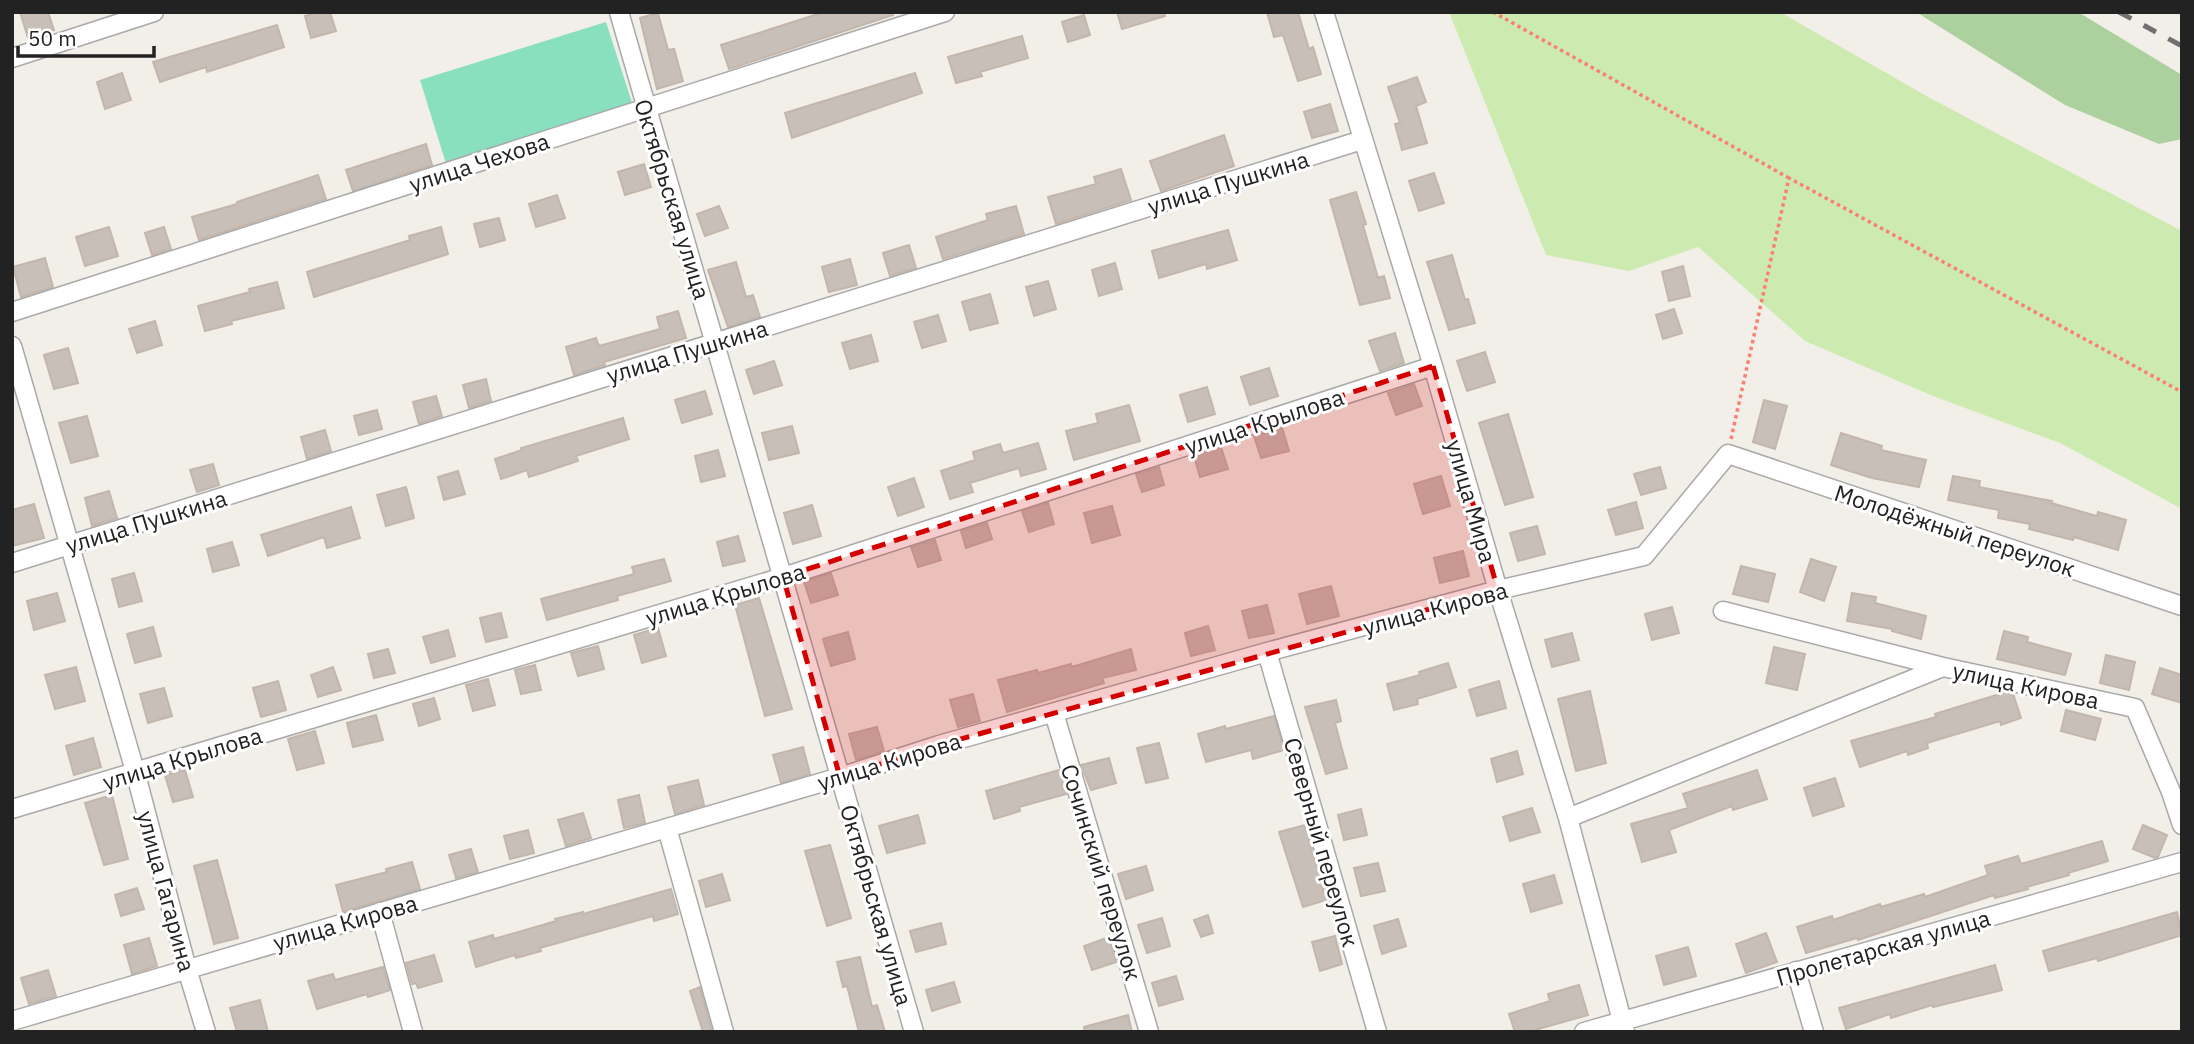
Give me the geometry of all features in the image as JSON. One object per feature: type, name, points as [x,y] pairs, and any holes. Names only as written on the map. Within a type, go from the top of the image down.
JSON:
[{"type":"street","points":[[12,58],[154,12]]},
{"type":"street","name":"Октябрьская улица","points":[[619,12],[914,1032]]},
{"type":"street","name":"улица Чехова","points":[[12,312],[945,12]]},
{"type":"street","name":"улица Мира","points":[[1324,12],[1568,818],[1624,1026]]},
{"type":"street","name":"улица Пушкина","points":[[12,563],[1362,140]]},
{"type":"street","name":"улица Гагарина","points":[[12,346],[135,771],[206,1032]]},
{"type":"street","name":"улица Крылова","points":[[12,809],[783,577],[1433,366]]},
{"type":"street","name":"улица Кирова","points":[[12,1021],[840,778],[939,744],[1497,590],[1644,556],[1728,454]]},
{"type":"street","name":"Молодёжный переулок","points":[[1728,454],[2182,606]]},
{"type":"street","points":[[1723,611],[1943,667]]},
{"type":"street","name":"Северный переулок","points":[[1267,652],[1377,1032]]},
{"type":"street","name":"улица Кирова","points":[[1568,818],[1943,667],[2135,708],[2182,825]]},
{"type":"street","name":"Сочинский переулок","points":[[1054,713],[1149,1032]]},
{"type":"street","points":[[667,828],[724,1032]]},
{"type":"street","name":"Пролетарская улица","points":[[1584,1032],[1624,1026],[1796,971],[2182,862]]},
{"type":"street","points":[[380,912],[413,1032]]},
{"type":"street","points":[[1796,971],[1814,1032]]},
{"type":"path","points":[[1493,12],[1789,178],[2182,392]]},
{"type":"path","points":[[1728,454],[1789,178]]},
{"type":"highlighted area","points":[[1433,366],[1498,590],[939,745],[840,777],[783,577]]},
{"type":"green space","points":[[1449,12],[1780,12],[1930,98],[2182,231],[2182,509],[2060,443],[1933,396],[1805,341],[1698,247],[1629,271],[1546,255]]},
{"type":"green space","points":[[1916,12],[2078,12],[2182,75],[2182,139],[2159,144],[2065,105]]},
{"type":"green space","points":[[606,22],[635,112],[448,170],[420,80]]},
{"type":"building","points":[[20,12],[48,12],[54,30],[28,38]]},
{"type":"building","points":[[330,12],[336,31],[311,38],[305,16]]},
{"type":"building","points":[[824,12],[893,12],[893,15],[729,69],[721,45]]},
{"type":"building","points":[[1117,12],[1164,12],[1165,16],[1122,29]]},
{"type":"building","points":[[1267,12],[1298,12],[1309,49],[1313,47],[1321,74],[1298,81],[1283,35],[1274,37]]},
{"type":"building","points":[[658,13],[668,50],[674,49],[683,81],[657,89],[640,18]]},
{"type":"building","points":[[1084,15],[1090,35],[1068,42],[1062,22]]},
{"type":"building","points":[[277,25],[284,47],[207,72],[206,67],[160,82],[153,62]]},
{"type":"building","points":[[1022,36],[1028,58],[980,72],[982,76],[956,83],[948,57]]},
{"type":"building","points":[[122,73],[131,100],[105,109],[97,82]]},
{"type":"building","points":[[915,73],[922,93],[792,138],[785,113]]},
{"type":"building","points":[[1417,77],[1426,102],[1416,106],[1427,143],[1402,150],[1395,124],[1400,123],[1388,87]]},
{"type":"building","points":[[1330,104],[1338,131],[1312,138],[1304,112]]},
{"type":"building","points":[[1224,135],[1234,166],[1161,191],[1150,161]]},
{"type":"building","points":[[426,144],[432,165],[353,191],[346,170]]},
{"type":"building","points":[[644,164],[651,187],[625,195],[618,172]]},
{"type":"building","points":[[1121,169],[1131,200],[1056,224],[1048,197],[1096,184],[1094,177]]},
{"type":"building","points":[[1434,173],[1444,203],[1419,211],[1409,181]]},
{"type":"building","points":[[318,175],[326,199],[199,240],[192,217]]},
{"type":"building","points":[[1356,192],[1378,278],[1384,276],[1390,298],[1360,305],[1330,200]]},
{"type":"building","points":[[557,195],[565,218],[536,227],[529,204]]},
{"type":"building","points":[[719,206],[728,228],[705,236],[697,214]]},
{"type":"building","points":[[1016,206],[1024,234],[943,259],[936,237],[988,220],[986,214]]},
{"type":"building","points":[[499,218],[505,240],[480,247],[474,224]]},
{"type":"building","points":[[109,227],[118,256],[85,266],[76,237]]},
{"type":"building","points":[[164,227],[171,249],[152,255],[145,233]]},
{"type":"building","points":[[441,227],[448,254],[314,297],[307,272],[410,240],[409,236]]},
{"type":"building","points":[[1228,230],[1237,260],[1207,269],[1206,264],[1159,278],[1152,251]]},
{"type":"building","points":[[909,245],[916,268],[890,276],[883,253]]},
{"type":"building","points":[[1452,255],[1465,300],[1468,299],[1475,323],[1449,330],[1427,262]]},
{"type":"building","points":[[45,258],[53,287],[21,297],[13,267]]},
{"type":"building","points":[[850,259],[857,285],[829,292],[822,267]]},
{"type":"building","points":[[736,262],[746,297],[753,295],[760,317],[728,327],[708,270]]},
{"type":"building","points":[[1115,263],[1122,289],[1099,296],[1092,270]]},
{"type":"building","points":[[1683,266],[1690,296],[1669,301],[1662,272]]},
{"type":"building","points":[[1048,281],[1056,309],[1034,316],[1026,287]]},
{"type":"building","points":[[277,282],[284,308],[231,321],[232,324],[205,331],[198,306]]},
{"type":"building","points":[[990,294],[998,323],[970,330],[962,302]]},
{"type":"building","points":[[1674,309],[1682,333],[1663,339],[1656,315]]},
{"type":"building","points":[[678,311],[686,338],[604,362],[605,365],[574,375],[566,347],[596,338],[599,346],[660,329],[657,317]]},
{"type":"building","points":[[938,315],[946,341],[922,348],[914,322]]},
{"type":"building","points":[[155,321],[162,345],[137,353],[129,329]]},
{"type":"building","points":[[1395,333],[1404,363],[1380,371],[1369,341]]},
{"type":"building","points":[[871,335],[878,361],[850,369],[842,343]]},
{"type":"building","points":[[68,348],[78,383],[54,389],[44,355]]},
{"type":"building","points":[[1485,352],[1495,382],[1467,391],[1457,361]]},
{"type":"building","points":[[774,361],[782,385],[754,394],[746,370]]},
{"type":"building","points":[[1269,368],[1278,396],[1250,405],[1241,377]]},
{"type":"building","points":[[486,379],[491,401],[469,408],[463,385]]},
{"type":"building","points":[[1414,384],[1422,406],[1396,415],[1388,393]]},
{"type":"building","points":[[1207,387],[1215,414],[1188,422],[1180,395]]},
{"type":"building","points":[[705,391],[712,414],[682,423],[675,400]]},
{"type":"building","points":[[436,396],[442,416],[419,424],[413,402]]},
{"type":"building","points":[[1764,400],[1787,406],[1775,449],[1753,442]]},
{"type":"building","points":[[1129,405],[1140,441],[1074,460],[1066,431],[1098,423],[1096,414]]},
{"type":"building","points":[[377,410],[382,429],[359,435],[354,416]]},
{"type":"building","points":[[1508,414],[1533,497],[1505,505],[1479,423]]},
{"type":"building","points":[[87,416],[98,456],[71,463],[59,423]]},
{"type":"building","points":[[623,418],[629,439],[576,456],[578,461],[529,477],[527,470],[501,479],[495,459],[522,450],[521,448]]},
{"type":"building","points":[[792,426],[799,453],[769,460],[762,433]]},
{"type":"building","points":[[1282,427],[1289,451],[1261,458],[1254,436]]},
{"type":"building","points":[[325,430],[331,451],[307,459],[301,437]]},
{"type":"building","points":[[1841,433],[1882,446],[1881,450],[1926,460],[1919,487],[1872,478],[1831,465]]},
{"type":"building","points":[[1038,443],[1046,469],[1021,476],[1019,468],[970,483],[973,492],[950,499],[941,471],[975,460],[973,452],[1000,444],[1003,453]]},
{"type":"building","points":[[1221,447],[1228,469],[1200,477],[1194,456]]},
{"type":"building","points":[[718,450],[725,476],[701,482],[695,456]]},
{"type":"building","points":[[213,464],[219,485],[197,492],[190,470]]},
{"type":"building","points":[[1159,467],[1164,485],[1142,492],[1136,474]]},
{"type":"building","points":[[1660,467],[1666,488],[1641,495],[1634,474]]},
{"type":"building","points":[[458,471],[465,494],[444,500],[438,477]]},
{"type":"building","points":[[1441,476],[1450,506],[1423,514],[1414,484]]},
{"type":"building","points":[[1953,476],[1980,481],[1979,487],[2052,501],[2051,503],[2097,516],[2098,512],[2126,520],[2118,550],[2074,537],[2073,540],[2029,529],[2030,524],[1998,518],[1999,510],[1948,500]]},
{"type":"building","points":[[914,478],[924,507],[898,516],[888,487]]},
{"type":"building","points":[[406,487],[414,518],[386,526],[377,495]]},
{"type":"building","points":[[109,491],[117,518],[92,526],[85,498]]},
{"type":"building","points":[[1636,502],[1643,528],[1616,535],[1608,510]]},
{"type":"building","points":[[1048,503],[1054,524],[1029,532],[1022,511]]},
{"type":"building","points":[[34,504],[44,538],[12,546],[12,510]]},
{"type":"building","points":[[812,505],[821,536],[793,544],[784,513]]},
{"type":"building","points":[[1112,506],[1120,535],[1092,543],[1084,513]]},
{"type":"building","points":[[351,507],[360,538],[327,548],[324,537],[268,556],[261,535]]},
{"type":"building","points":[[987,523],[992,539],[966,548],[961,531]]},
{"type":"building","points":[[1537,526],[1545,554],[1518,561],[1510,533]]},
{"type":"building","points":[[738,536],[745,561],[723,566],[717,542]]},
{"type":"building","points":[[935,540],[941,560],[918,567],[911,547]]},
{"type":"building","points":[[232,542],[239,565],[213,572],[207,549]]},
{"type":"building","points":[[1463,551],[1469,576],[1440,583],[1434,558]]},
{"type":"building","points":[[664,559],[671,581],[617,596],[618,600],[547,620],[541,599],[634,574],[632,567]]},
{"type":"building","points":[[1811,559],[1836,567],[1824,601],[1800,592]]},
{"type":"building","points":[[1741,566],[1775,574],[1768,602],[1733,594]]},
{"type":"building","points":[[134,573],[142,601],[119,607],[112,579]]},
{"type":"building","points":[[831,573],[838,595],[811,603],[804,582]]},
{"type":"building","points":[[1331,586],[1339,616],[1307,624],[1299,594]]},
{"type":"building","points":[[57,593],[65,621],[34,630],[27,601]]},
{"type":"building","points":[[1852,593],[1876,597],[1875,603],[1926,616],[1921,639],[1892,629],[1847,621]]},
{"type":"building","points":[[759,598],[792,709],[765,716],[735,605]]},
{"type":"building","points":[[1267,605],[1274,633],[1249,638],[1242,611]]},
{"type":"building","points":[[1672,607],[1679,633],[1652,640],[1645,614]]},
{"type":"building","points":[[501,613],[507,637],[486,642],[480,618]]},
{"type":"building","points":[[1208,626],[1215,650],[1191,656],[1185,633]]},
{"type":"building","points":[[153,627],[161,656],[135,663],[127,634]]},
{"type":"building","points":[[658,628],[666,656],[642,663],[634,635]]},
{"type":"building","points":[[448,630],[455,656],[431,663],[423,637]]},
{"type":"building","points":[[2004,631],[2028,637],[2027,642],[2071,654],[2065,675],[1997,659]]},
{"type":"building","points":[[848,632],[855,659],[831,666],[823,639]]},
{"type":"building","points":[[1572,633],[1579,660],[1552,667],[1545,640]]},
{"type":"building","points":[[598,646],[604,669],[578,676],[571,653]]},
{"type":"building","points":[[1774,647],[1805,654],[1797,690],[1766,683]]},
{"type":"building","points":[[388,649],[395,673],[374,678],[368,654]]},
{"type":"building","points":[[1131,649],[1136,670],[1102,678],[1104,683],[1007,712],[998,680],[1071,664],[1072,667]]},
{"type":"building","points":[[2106,655],[2135,662],[2129,690],[2100,683]]},
{"type":"building","points":[[1448,663],[1456,687],[1417,699],[1418,704],[1394,710],[1387,684],[1420,675],[1419,672]]},
{"type":"building","points":[[535,665],[541,690],[521,694],[515,670]]},
{"type":"building","points":[[76,667],[85,701],[55,709],[45,675]]},
{"type":"building","points":[[333,667],[341,690],[318,697],[311,675]]},
{"type":"building","points":[[2160,668],[2182,675],[2182,703],[2152,694]]},
{"type":"building","points":[[488,679],[495,705],[473,711],[466,685]]},
{"type":"building","points":[[278,681],[286,710],[261,717],[253,688]]},
{"type":"building","points":[[1499,681],[1506,708],[1477,716],[1469,690]]},
{"type":"building","points":[[164,688],[172,716],[148,723],[140,694]]},
{"type":"building","points":[[1590,691],[1606,763],[1576,771],[1558,699]]},
{"type":"building","points":[[2006,692],[2013,694],[2021,718],[2001,725],[2000,721],[1927,743],[1928,748],[1908,755],[1907,751],[1860,767],[1851,741],[1936,717],[1935,714]]},
{"type":"building","points":[[973,694],[980,721],[958,727],[950,700]]},
{"type":"building","points":[[434,698],[440,719],[419,726],[413,704]]},
{"type":"building","points":[[1336,700],[1341,721],[1335,723],[1347,768],[1326,774],[1305,707]]},
{"type":"building","points":[[2066,710],[2101,719],[2095,740],[2061,731]]},
{"type":"building","points":[[376,715],[383,740],[353,747],[347,723]]},
{"type":"building","points":[[1274,716],[1284,750],[1253,759],[1251,750],[1206,762],[1198,734]]},
{"type":"building","points":[[877,727],[884,751],[856,760],[849,734]]},
{"type":"building","points":[[315,731],[324,763],[297,770],[288,739]]},
{"type":"building","points":[[93,738],[101,767],[74,775],[66,746]]},
{"type":"building","points":[[1159,743],[1168,778],[1146,783],[1137,748]]},
{"type":"building","points":[[803,747],[810,774],[781,783],[773,755]]},
{"type":"building","points":[[1517,751],[1523,774],[1497,782],[1491,759]]},
{"type":"building","points":[[1109,758],[1116,783],[1091,790],[1081,765]]},
{"type":"building","points":[[185,770],[193,797],[173,802],[165,775]]},
{"type":"building","points":[[1059,770],[1066,794],[1019,807],[1020,811],[994,819],[986,791]]},
{"type":"building","points":[[1757,770],[1767,799],[1733,810],[1732,806],[1669,830],[1676,852],[1642,862],[1631,824],[1688,808],[1683,794]]},
{"type":"building","points":[[1835,778],[1844,806],[1813,816],[1804,788]]},
{"type":"building","points":[[698,780],[704,805],[675,814],[668,787]]},
{"type":"building","points":[[112,795],[128,859],[104,865],[85,803]]},
{"type":"building","points":[[639,795],[645,823],[624,828],[618,800]]},
{"type":"building","points":[[1532,808],[1540,832],[1510,841],[1503,817]]},
{"type":"building","points":[[1361,809],[1367,835],[1344,840],[1338,815]]},
{"type":"building","points":[[583,813],[591,838],[566,846],[558,820]]},
{"type":"building","points":[[918,815],[925,843],[887,853],[879,826]]},
{"type":"building","points":[[1305,825],[1326,900],[1303,907],[1279,832]]},
{"type":"building","points":[[2143,825],[2167,835],[2158,857],[2133,849]]},
{"type":"building","points":[[528,830],[534,853],[510,859],[504,836]]},
{"type":"building","points":[[2102,841],[2108,861],[2027,887],[2028,889],[1995,898],[1994,895],[1858,940],[1857,938],[1806,953],[1797,927],[1832,916],[1833,920],[1880,904],[1881,907],[1924,894],[1925,897],[1988,875],[1985,866],[2018,856],[2021,864]]},
{"type":"building","points":[[830,845],[851,918],[827,926],[805,851]]},
{"type":"building","points":[[471,849],[478,872],[456,878],[449,855]]},
{"type":"building","points":[[217,860],[238,938],[214,944],[194,866]]},
{"type":"building","points":[[412,862],[420,889],[343,912],[336,885],[387,872],[386,869]]},
{"type":"building","points":[[1378,863],[1385,891],[1361,896],[1354,868]]},
{"type":"building","points":[[1146,866],[1153,890],[1126,899],[1118,874]]},
{"type":"building","points":[[722,874],[730,900],[706,907],[699,881]]},
{"type":"building","points":[[1554,875],[1562,903],[1531,912],[1523,884]]},
{"type":"building","points":[[137,888],[144,909],[121,916],[115,895]]},
{"type":"building","points":[[671,889],[678,914],[654,921],[653,916],[540,948],[541,951],[516,958],[515,955],[476,967],[469,942],[493,935],[494,939],[556,921],[555,919],[583,914]]},
{"type":"building","points":[[2177,912],[2182,935],[2098,961],[2097,958],[2049,971],[2043,951]]},
{"type":"building","points":[[1208,915],[1213,933],[1201,937],[1194,920]]},
{"type":"building","points":[[1162,918],[1170,946],[1147,953],[1138,925]]},
{"type":"building","points":[[1398,919],[1406,946],[1382,954],[1374,926]]},
{"type":"building","points":[[941,923],[946,944],[916,952],[910,931]]},
{"type":"building","points":[[1766,933],[1777,962],[1746,973],[1736,944]]},
{"type":"building","points":[[1335,936],[1342,964],[1320,971],[1312,942]]},
{"type":"building","points":[[1109,937],[1116,962],[1092,970],[1084,946]]},
{"type":"building","points":[[149,938],[157,966],[132,974],[124,945]]},
{"type":"building","points":[[1688,947],[1696,976],[1664,985],[1656,956]]},
{"type":"building","points":[[434,955],[442,981],[418,988],[416,983],[412,984],[406,963]]},
{"type":"building","points":[[860,957],[872,1007],[877,1005],[885,1032],[859,1032],[847,986],[843,987],[837,962]]},
{"type":"building","points":[[1995,965],[2002,990],[1933,1007],[1932,1005],[1891,1018],[1890,1014],[1846,1029],[1839,1008]]},
{"type":"building","points":[[383,967],[390,990],[317,1009],[308,981],[333,974],[335,980]]},
{"type":"building","points":[[48,970],[56,996],[29,1004],[21,978]]},
{"type":"building","points":[[1176,976],[1183,999],[1159,1006],[1152,983]]},
{"type":"building","points":[[954,982],[960,1002],[932,1011],[926,990]]},
{"type":"building","points":[[1579,985],[1588,1015],[1528,1032],[1515,1032],[1509,1014],[1550,1001],[1548,994]]},
{"type":"building","points":[[700,987],[712,1032],[703,1032],[690,991]]},
{"type":"building","points":[[260,1000],[268,1032],[237,1032],[230,1008]]},
{"type":"building","points":[[1128,1015],[1132,1032],[1085,1032],[1084,1027]]},
{"type":"railway","points":[[2119,12],[2182,46]]}]
